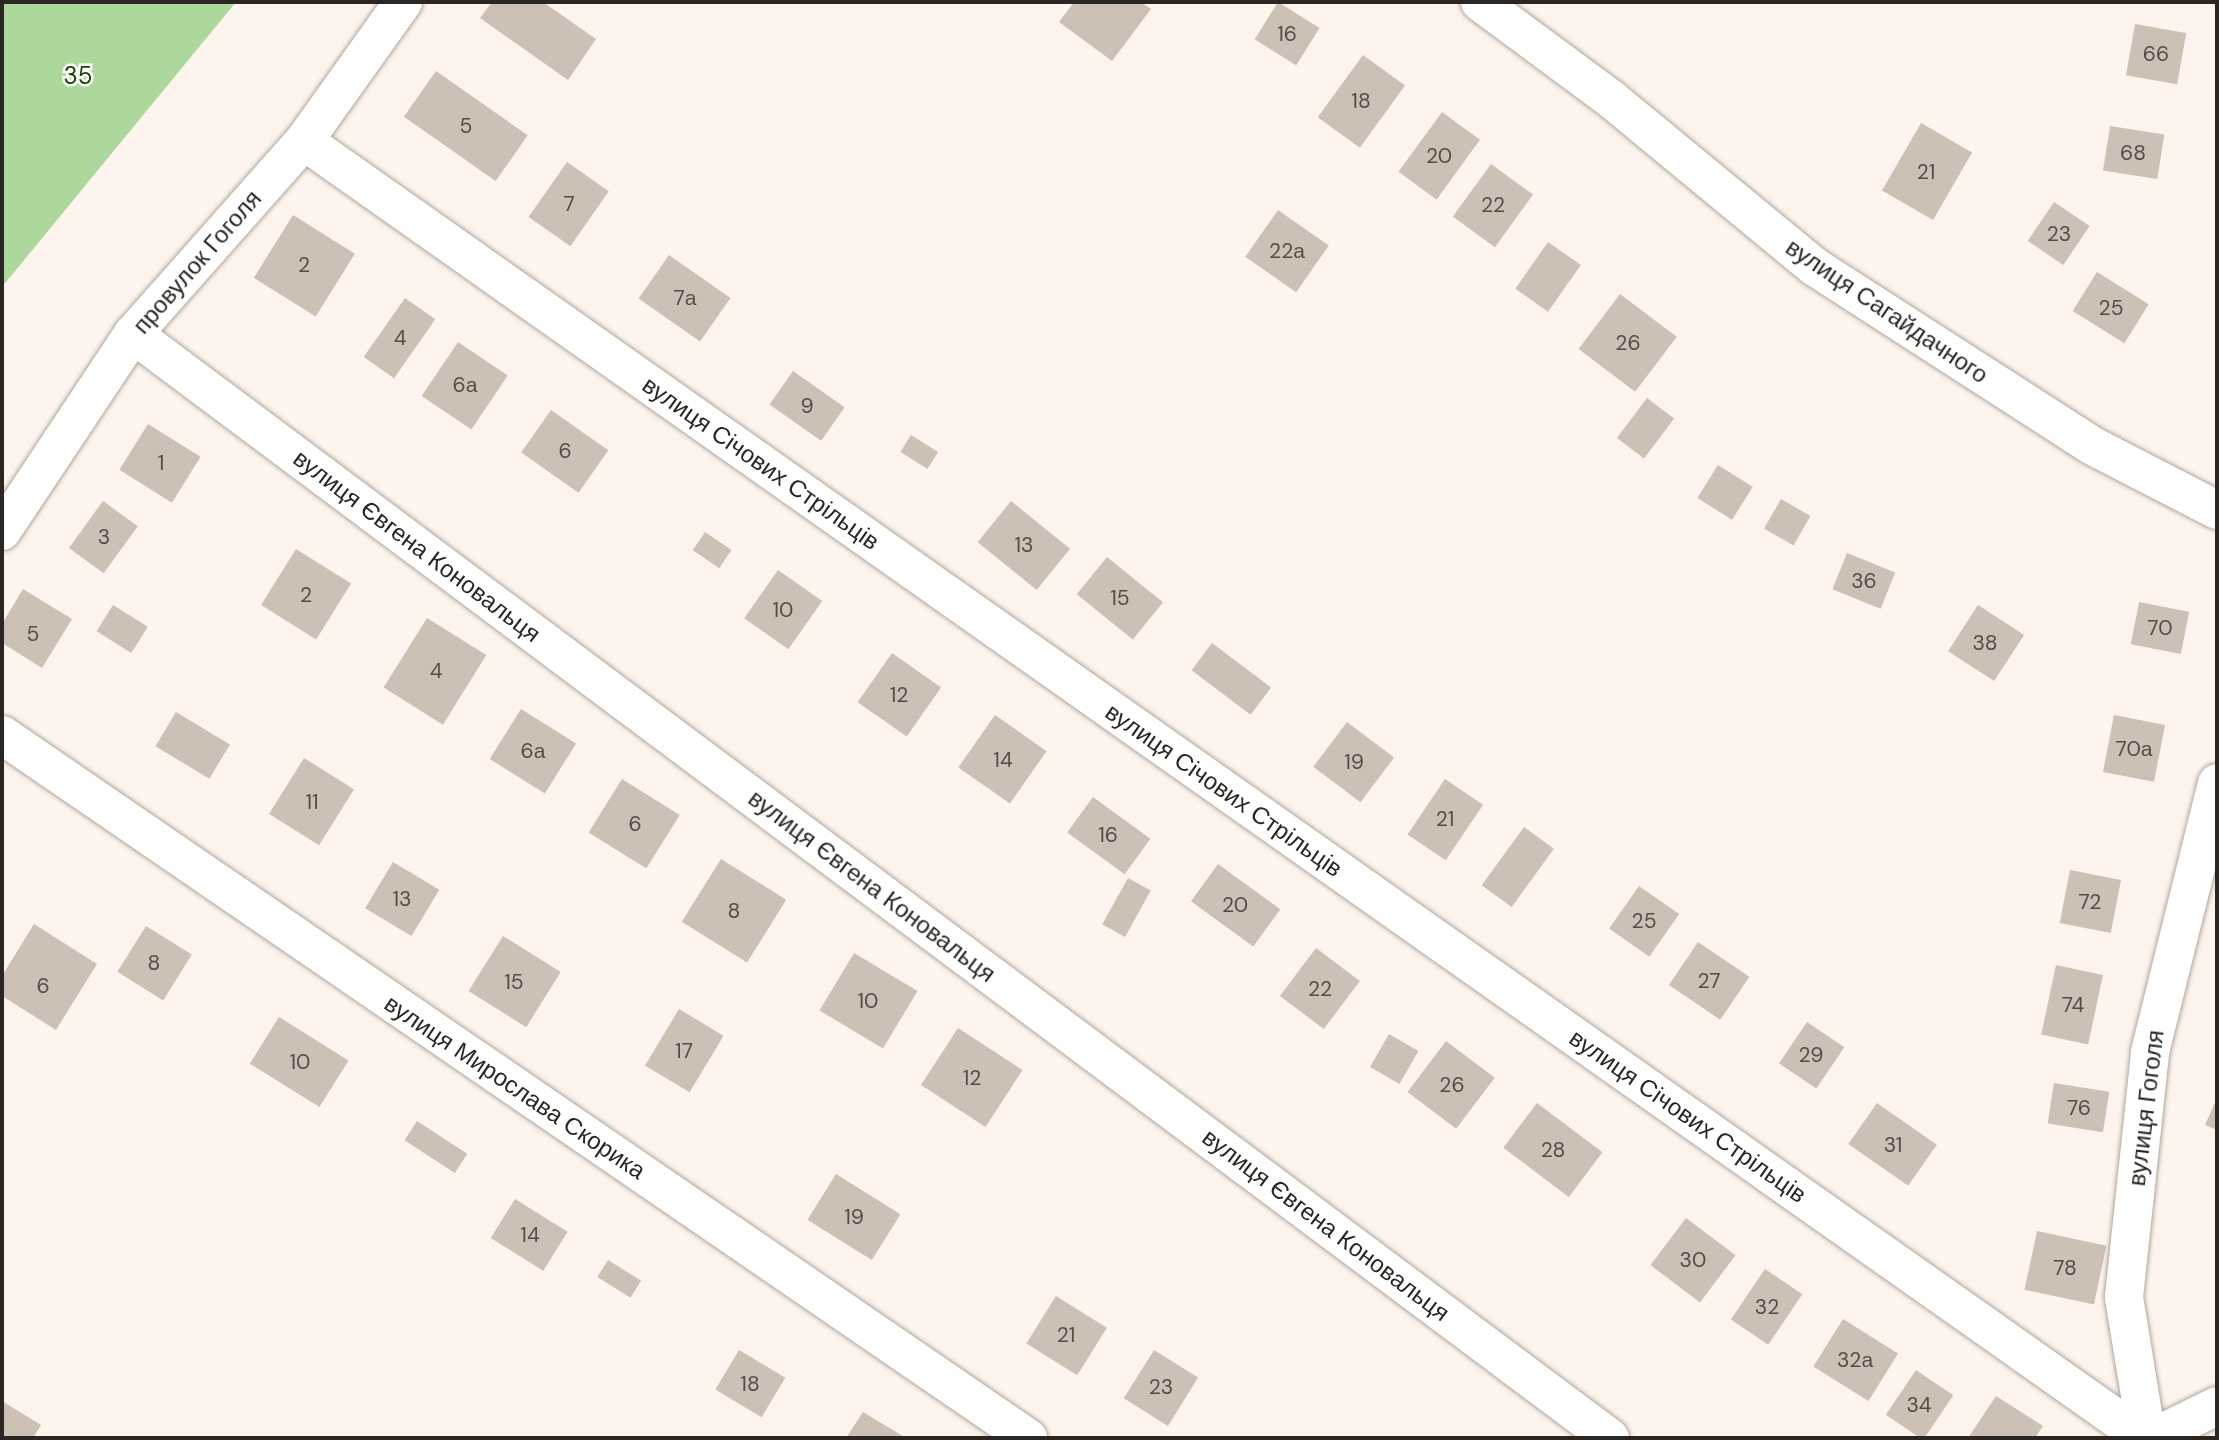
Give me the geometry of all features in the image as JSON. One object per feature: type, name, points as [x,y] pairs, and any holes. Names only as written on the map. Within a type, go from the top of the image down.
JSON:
[{"type":"street","name":"провулок Гоголя","points":[[2,531],[133,334],[304,141],[403,2]]},
{"type":"street","name":"вулиця Сагайдачного","points":[[1480,2],[1611,99],[1815,267],[2091,445],[2217,510]]},
{"type":"street","name":"вулиця Січових Стрільців","points":[[304,141],[2148,1438]]},
{"type":"street","name":"вулиця Євгена Коновальця","points":[[133,334],[1610,1438]]},
{"type":"street","name":"вулиця Мирослава Скорика","points":[[2,735],[1028,1438]]},
{"type":"street","name":"вулиця Гоголя","points":[[2148,1438],[2124,1297],[2150,1052],[2217,783]]},
{"type":"street","points":[[2148,1438],[2217,1406]]},
{"type":"green space","name":"35","points":[[2,2],[236,2],[2,287]]},
{"type":"building","points":[[492,2],[543,2],[596,39],[568,80],[480,18]]},
{"type":"building","points":[[1074,2],[1141,2],[1151,9],[1112,61],[1059,22]]},
{"type":"building","points":[[1278,2],[1320,28],[1296,65],[1255,39]]},
{"type":"building","points":[[2135,24],[2186,33],[2177,84],[2126,75]]},
{"type":"building","points":[[1363,55],[1405,86],[1360,148],[1318,117]]},
{"type":"building","points":[[436,71],[528,135],[496,181],[404,117]]},
{"type":"building","points":[[1442,112],[1480,140],[1437,199],[1399,172]]},
{"type":"building","points":[[1921,123],[1972,152],[1933,220],[1882,191]]},
{"type":"building","points":[[2110,126],[2164,135],[2157,179],[2103,170]]},
{"type":"building","points":[[567,162],[609,191],[570,246],[529,217]]},
{"type":"building","points":[[1491,164],[1533,195],[1495,247],[1453,217]]},
{"type":"building","points":[[2054,202],[2090,226],[2063,265],[2028,241]]},
{"type":"building","points":[[1278,210],[1329,246],[1296,292],[1245,257]]},
{"type":"building","points":[[293,215],[355,254],[316,316],[254,278]]},
{"type":"building","points":[[1548,242],[1581,265],[1548,312],[1515,289]]},
{"type":"building","points":[[669,255],[730,298],[700,341],[639,298]]},
{"type":"building","points":[[2097,272],[2149,304],[2124,343],[2073,311]]},
{"type":"building","points":[[1620,294],[1677,337],[1635,392],[1578,349]]},
{"type":"building","points":[[405,298],[435,319],[394,378],[364,357]]},
{"type":"building","points":[[458,342],[508,376],[471,429],[422,396]]},
{"type":"building","points":[[793,371],[845,407],[821,441],[769,405]]},
{"type":"building","points":[[1647,398],[1674,418],[1644,458],[1617,438]]},
{"type":"building","points":[[551,410],[608,450],[579,493],[521,453]]},
{"type":"building","points":[[148,424],[201,457],[172,503],[119,470]]},
{"type":"building","points":[[911,435],[938,452],[928,469],[900,452]]},
{"type":"building","points":[[1718,465],[1753,487],[1732,520],[1697,498]]},
{"type":"building","points":[[1781,499],[1810,516],[1793,545],[1764,528]]},
{"type":"building","points":[[103,501],[138,526],[104,573],[69,548]]},
{"type":"building","points":[[1011,501],[1070,549],[1037,590],[978,542]]},
{"type":"building","points":[[705,532],[732,550],[719,568],[693,550]]},
{"type":"building","points":[[296,549],[351,583],[316,639],[261,605]]},
{"type":"building","points":[[1847,553],[1895,572],[1881,609],[1832,589]]},
{"type":"building","points":[[1107,557],[1163,602],[1133,640],[1077,594]]},
{"type":"building","points":[[778,570],[822,601],[788,649],[744,618]]},
{"type":"building","points":[[23,589],[72,619],[42,668],[2,643],[2,624]]},
{"type":"building","points":[[2139,602],[2189,612],[2181,654],[2131,644]]},
{"type":"building","points":[[113,605],[148,627],[131,653],[97,631]]},
{"type":"building","points":[[1978,605],[2024,635],[1994,681],[1948,651]]},
{"type":"building","points":[[427,618],[486,655],[443,725],[384,688]]},
{"type":"building","points":[[1212,643],[1271,688],[1251,715],[1192,670]]},
{"type":"building","points":[[892,653],[941,687],[907,737],[858,702]]},
{"type":"building","points":[[521,709],[576,743],[545,793],[490,759]]},
{"type":"building","points":[[176,712],[230,744],[209,779],[155,746]]},
{"type":"building","points":[[995,715],[1047,751],[1010,804],[958,767]]},
{"type":"building","points":[[2114,715],[2165,725],[2154,782],[2103,772]]},
{"type":"building","points":[[1347,722],[1394,758],[1360,802],[1313,767]]},
{"type":"building","points":[[304,758],[354,789],[319,845],[269,814]]},
{"type":"building","points":[[622,779],[680,815],[646,868],[589,832]]},
{"type":"building","points":[[1445,779],[1483,805],[1446,860],[1408,835]]},
{"type":"building","points":[[1093,797],[1150,839],[1125,874],[1067,833]]},
{"type":"building","points":[[1524,827],[1554,849],[1512,907],[1482,885]]},
{"type":"building","points":[[721,859],[786,900],[747,963],[682,922]]},
{"type":"building","points":[[393,862],[439,890],[411,936],[365,908]]},
{"type":"building","points":[[1218,864],[1280,909],[1253,946],[1191,901]]},
{"type":"building","points":[[2070,870],[2121,880],[2111,933],[2060,923]]},
{"type":"building","points":[[1128,878],[1151,891],[1125,937],[1102,924]]},
{"type":"building","points":[[1639,886],[1679,914],[1649,957],[1609,929]]},
{"type":"building","points":[[34,924],[97,964],[56,1030],[2,996],[2,976]]},
{"type":"building","points":[[146,926],[192,955],[163,1000],[117,972]]},
{"type":"building","points":[[503,936],[561,972],[526,1027],[469,991]]},
{"type":"building","points":[[1698,942],[1749,977],[1720,1020],[1669,985]]},
{"type":"building","points":[[1316,948],[1360,981],[1324,1029],[1280,996]]},
{"type":"building","points":[[854,953],[917,991],[883,1049],[819,1010]]},
{"type":"building","points":[[2056,965],[2103,975],[2088,1044],[2041,1034]]},
{"type":"building","points":[[679,1009],[724,1036],[690,1092],[645,1066]]},
{"type":"building","points":[[279,1017],[349,1060],[319,1107],[250,1064]]},
{"type":"building","points":[[1807,1022],[1844,1047],[1816,1089],[1779,1063]]},
{"type":"building","points":[[958,1028],[1023,1070],[986,1127],[921,1085]]},
{"type":"building","points":[[1389,1034],[1418,1051],[1399,1084],[1370,1067]]},
{"type":"building","points":[[1446,1041],[1495,1078],[1456,1129],[1407,1092]]},
{"type":"building","points":[[2054,1083],[2109,1092],[2103,1132],[2048,1123]]},
{"type":"building","points":[[2217,1098],[2217,1130],[2205,1125]]},
{"type":"building","points":[[1537,1103],[1602,1152],[1569,1197],[1503,1148]]},
{"type":"building","points":[[1877,1103],[1937,1145],[1908,1186],[1848,1144]]},
{"type":"building","points":[[417,1121],[467,1154],[455,1173],[404,1140]]},
{"type":"building","points":[[836,1174],[900,1214],[872,1260],[807,1220]]},
{"type":"building","points":[[515,1199],[568,1232],[543,1271],[491,1238]]},
{"type":"building","points":[[1686,1218],[1736,1255],[1700,1302],[1650,1265]]},
{"type":"building","points":[[2037,1231],[2106,1246],[2094,1304],[2025,1290]]},
{"type":"building","points":[[608,1260],[641,1281],[630,1298],[597,1277]]},
{"type":"building","points":[[1765,1269],[1802,1294],[1768,1345],[1731,1320]]},
{"type":"building","points":[[1056,1296],[1107,1328],[1077,1375],[1026,1343]]},
{"type":"building","points":[[1843,1319],[1898,1353],[1868,1401],[1813,1366]]},
{"type":"building","points":[[739,1350],[785,1378],[762,1417],[715,1389]]},
{"type":"building","points":[[1154,1350],[1198,1378],[1168,1426],[1124,1398]]},
{"type":"building","points":[[1916,1370],[1953,1395],[1924,1438],[1920,1438],[1886,1415]]},
{"type":"building","points":[[1996,1396],[2043,1426],[2035,1438],[1968,1438]]},
{"type":"building","points":[[2,1401],[41,1425],[33,1438],[2,1438]]},
{"type":"building","points":[[863,1412],[906,1438],[846,1438]]}]
